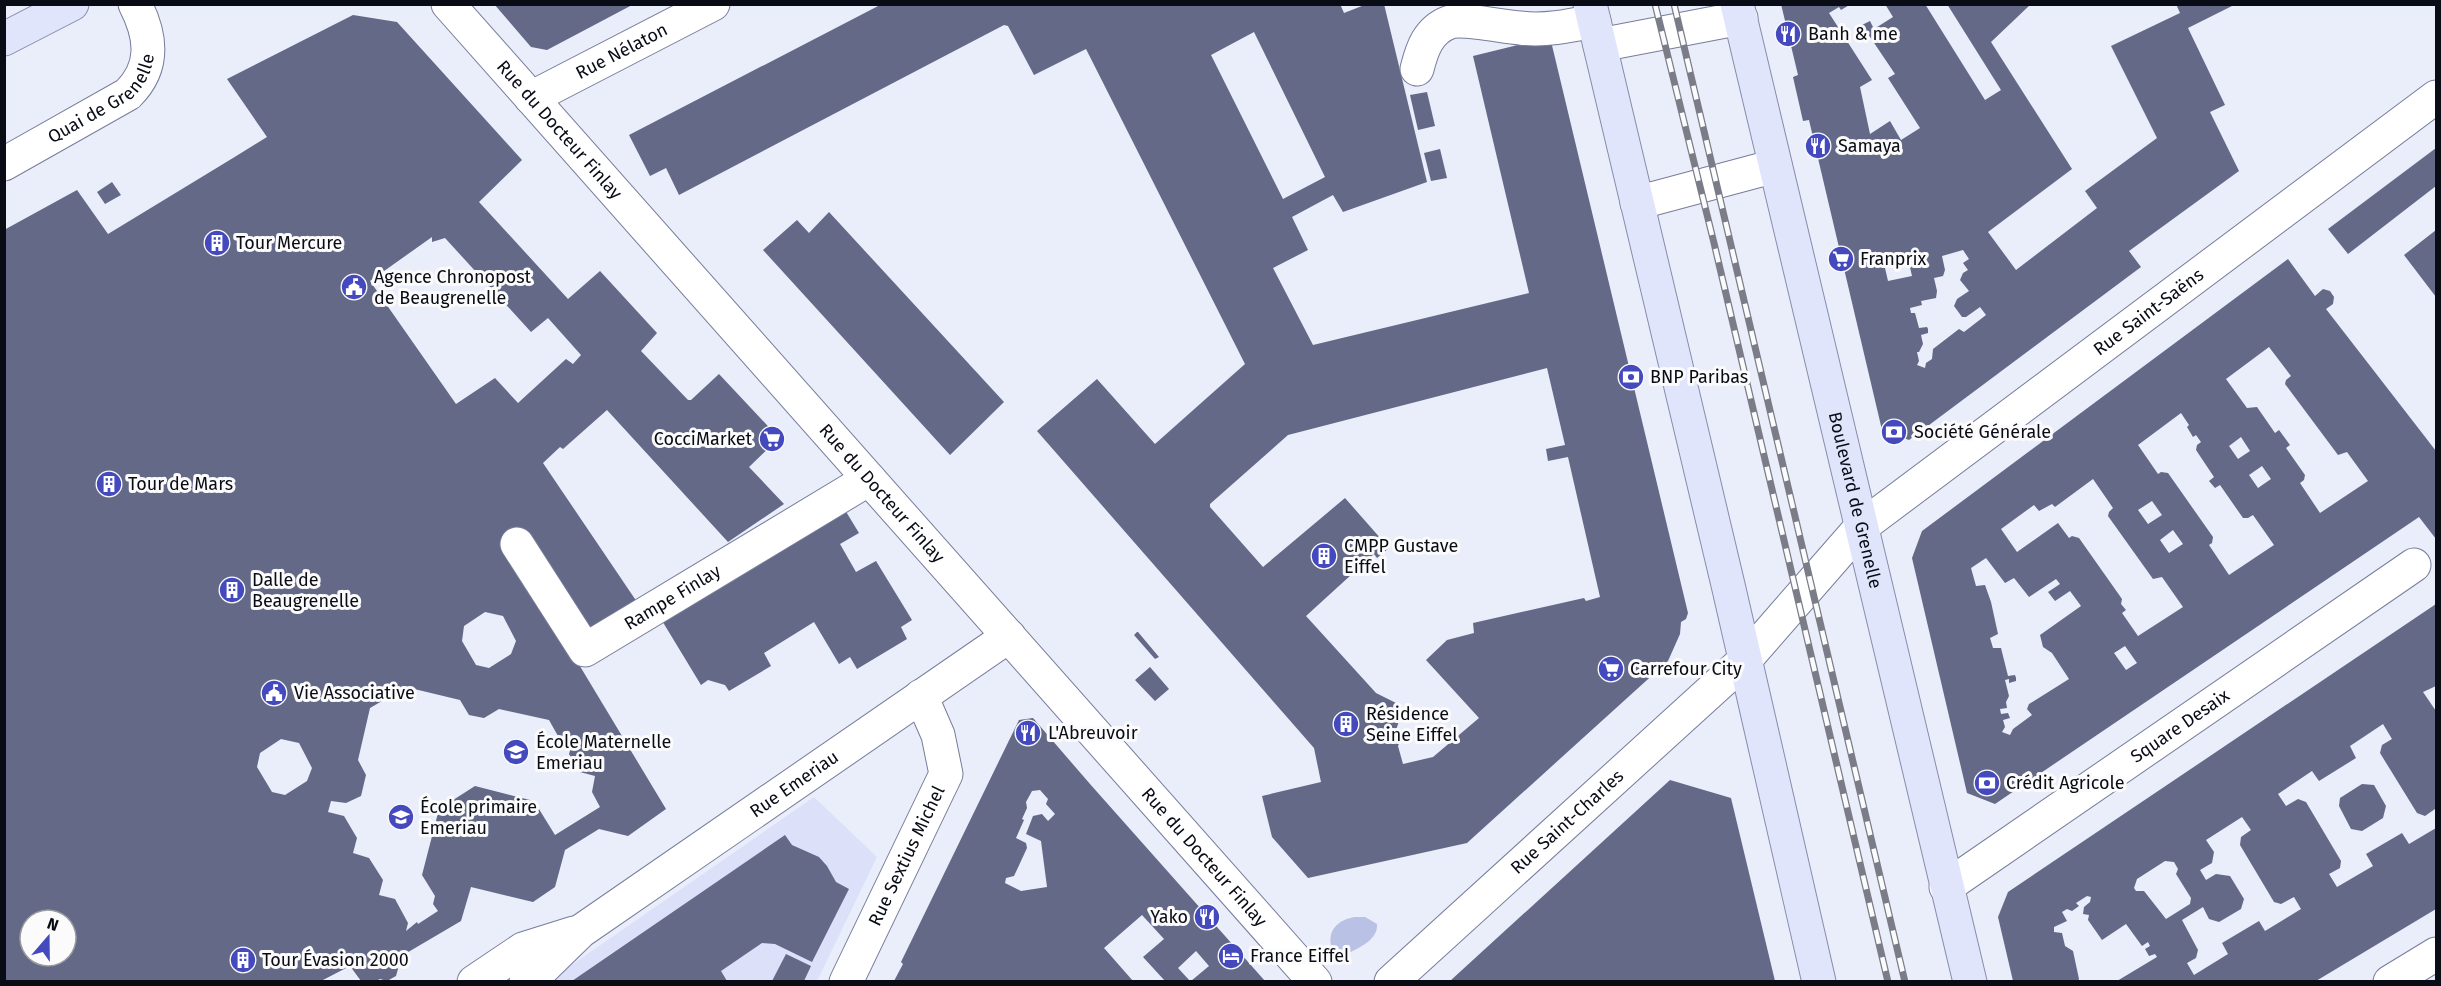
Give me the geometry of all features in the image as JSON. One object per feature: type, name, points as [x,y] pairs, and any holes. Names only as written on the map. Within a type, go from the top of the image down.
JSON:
[{"type":"main road","points":[[4,39],[72,4]]},
{"type":"main road","name":"Boulevard de Grenelle","points":[[1739,11],[1970,981]]},
{"type":"main road","points":[[1595,23],[1819,981]]},
{"type":"street","name":"Quai de Grenelle","points":[[4,164],[128,94],[135,87],[144,75],[148,59],[147,30],[135,4]]},
{"type":"street","name":"Rue du Docteur Finlay","points":[[448,4],[1315,981]]},
{"type":"street","name":"Rue Nélaton","points":[[531,98],[713,4]]},
{"type":"street","name":"Boulevard de Grenelle","points":[[1417,69],[1424,43],[1441,27],[1452,21],[1522,29],[1561,28],[1739,11]]},
{"type":"street","name":"Rue Saint-Saëns","points":[[1744,660],[1861,527],[2436,98]]},
{"type":"street","points":[[1637,203],[1775,166]]},
{"type":"street","name":"Rampe Finlay","points":[[518,544],[585,650],[869,479]]},
{"type":"street","name":"Square Desaix","points":[[1946,886],[2414,565]]},
{"type":"street","name":"Rue Emeriau","points":[[526,981],[539,972],[581,931],[1009,636]]},
{"type":"street","name":"Rue Saint-Charles","points":[[1391,981],[1744,660]]},
{"type":"street","name":"Rue Sextius Michel","points":[[846,981],[946,774],[938,735],[921,696]]},
{"type":"street","name":"Rue Emeriau","points":[[474,981],[523,950],[581,931]]},
{"type":"street","points":[[2390,981],[2436,954]]},
{"type":"shaded area","points":[[814,797],[877,857],[817,981],[547,982]]},
{"type":"shaded area","points":[[1354,917],[1365,917],[1377,924],[1375,934],[1351,952],[1338,950],[1331,945],[1331,934],[1339,923]]},
{"type":"building","points":[[494,4],[634,4],[547,50],[531,47]]},
{"type":"building","points":[[882,4],[1340,4],[1344,13],[1367,4],[1384,4],[1427,182],[1343,212],[1333,195],[1292,217],[1308,250],[1273,268],[1313,345],[1529,293],[1473,56],[1550,37],[1688,613],[1686,619],[1681,622],[1680,634],[1668,661],[1467,843],[1308,878],[1272,837],[1262,796],[1321,782],[1314,748],[1037,431],[1097,379],[1155,444],[1245,364],[1086,49],[1034,75],[1008,26],[1004,25],[679,195],[666,168],[650,176],[629,135]],"holes":[[[1254,32],[1325,177],[1283,199],[1211,55]],[[1547,368],[1565,445],[1546,449],[1548,461],[1568,457],[1600,597],[1586,601],[1584,598],[1473,623],[1474,633],[1447,640],[1426,660],[1479,718],[1433,757],[1403,764],[1398,746],[1403,734],[1396,730],[1400,718],[1392,715],[1396,703],[1376,693],[1306,616],[1374,554],[1377,558],[1389,548],[1345,498],[1263,567],[1210,507],[1210,504],[1288,435]]]},
{"type":"building","points":[[1781,4],[1851,4],[1829,13],[1872,80],[1860,87],[1870,134],[1890,121],[1901,140],[1920,128],[1888,78],[1895,74],[1862,25],[1870,21],[1874,29],[1893,17],[1885,4],[1925,4],[1985,100],[2001,90],[1947,4],[2031,4],[1991,42],[2072,169],[1988,232],[2016,270],[2097,208],[2085,191],[2157,138],[2111,46],[2180,13],[2176,4],[2236,4],[2188,28],[2225,105],[2210,112],[2239,171],[2129,251],[2141,267],[1909,440],[1882,430],[1809,120],[1803,121],[1793,77],[1798,75]],"holes":[[[1963,250],[1969,259],[1963,263],[1968,270],[1963,273],[1960,280],[1969,291],[1957,299],[1954,306],[1962,317],[1966,317],[1980,307],[1986,315],[1964,332],[1959,329],[1933,349],[1932,359],[1926,363],[1925,368],[1917,365],[1919,361],[1917,352],[1923,344],[1921,335],[1928,333],[1928,329],[1927,327],[1919,328],[1915,313],[1911,313],[1910,308],[1922,305],[1921,301],[1936,298],[1934,278],[1943,276],[1945,270],[1942,256]],[[1909,263],[1912,276],[1888,281],[1885,268]]]},
{"type":"building","name":"Dalle de Beaugrenelle","points":[[353,15],[397,22],[522,160],[479,202],[568,299],[600,271],[657,333],[641,351],[688,400],[691,400],[719,374],[779,438],[749,467],[784,504],[728,542],[607,410],[563,449],[560,447],[543,463],[637,602],[569,648],[666,809],[628,836],[599,829],[565,850],[555,887],[533,902],[471,887],[461,921],[393,961],[398,969],[396,976],[387,981],[380,979],[361,981],[350,966],[321,981],[4,981],[4,230],[77,190],[108,234],[267,137],[227,79]],"holes":[[[432,237],[432,242],[445,238],[531,332],[548,318],[581,355],[573,364],[566,359],[518,403],[495,378],[456,404],[370,281]],[[485,612],[503,616],[516,641],[511,654],[489,668],[476,665],[462,641],[464,626]],[[406,687],[460,700],[469,715],[484,718],[499,709],[549,720],[558,736],[573,740],[569,754],[580,772],[595,776],[592,792],[600,807],[555,835],[534,801],[475,786],[439,809],[422,875],[435,896],[433,904],[438,911],[418,924],[417,922],[406,931],[408,923],[395,899],[379,895],[383,880],[369,858],[353,853],[357,838],[344,816],[328,812],[331,801],[346,803],[361,796],[366,775],[358,760],[370,708]],[[281,739],[299,743],[312,768],[307,781],[285,795],[272,792],[257,767],[260,753]]]},
{"type":"building","points":[[1427,92],[1435,126],[1418,130],[1410,95]]},
{"type":"building","points":[[2436,148],[2436,186],[2348,254],[2328,229]]},
{"type":"building","points":[[1440,149],[1447,178],[1431,181],[1424,153]]},
{"type":"building","points":[[112,182],[121,195],[105,204],[97,192]]},
{"type":"building","points":[[829,212],[1004,402],[950,455],[763,250],[797,220],[809,233]]},
{"type":"building","points":[[2436,230],[2436,297],[2404,255]]},
{"type":"building","points":[[2288,259],[2315,296],[2323,289],[2330,291],[2334,297],[2333,304],[2326,309],[2436,451],[2436,539],[2419,517],[1995,804],[1967,793],[1912,558],[1922,531]],"holes":[[[2269,347],[2291,376],[2285,384],[2338,455],[2347,452],[2368,481],[2320,513],[2300,483],[2304,480],[2305,475],[2286,448],[2290,445],[2279,430],[2275,433],[2257,407],[2247,408],[2226,379]],[[2181,413],[2193,437],[2196,435],[2201,442],[2197,445],[2196,450],[2214,477],[2209,481],[2215,488],[2220,485],[2243,518],[2253,515],[2274,545],[2229,575],[2209,545],[2213,537],[2168,473],[2158,474],[2138,445]],[[2241,437],[2250,451],[2238,459],[2229,446]],[[2262,466],[2271,479],[2258,488],[2249,475]],[[2093,479],[2113,508],[2108,516],[2153,579],[2162,577],[2183,607],[2138,636],[2122,613],[2126,610],[2121,604],[2122,599],[2079,538],[2072,536],[2069,538],[2058,523],[2017,552],[2001,529],[2034,505],[2039,511],[2052,504],[2055,507]],[[2152,501],[2162,515],[2148,524],[2138,510]],[[2173,530],[2183,544],[2169,553],[2160,540]],[[1986,558],[2005,583],[2014,578],[2029,597],[2056,579],[2060,584],[2048,592],[2055,601],[2070,591],[2081,606],[2040,635],[2043,647],[2052,653],[2069,679],[2029,704],[2027,709],[2032,715],[2013,729],[2010,735],[2002,732],[2005,727],[2003,720],[2010,718],[2008,713],[2001,714],[2000,709],[2007,708],[2006,702],[2009,696],[2005,680],[2009,679],[2009,683],[2016,681],[2016,678],[2015,675],[2008,676],[2001,648],[1993,648],[1990,638],[1998,634],[1985,585],[1976,586],[1971,568]],[[2125,646],[2137,663],[2126,670],[2114,653]]]},
{"type":"building","points":[[845,510],[859,533],[840,544],[856,572],[876,561],[912,620],[901,627],[907,639],[857,669],[850,657],[839,664],[814,622],[764,653],[771,666],[729,691],[725,685],[708,680],[701,685],[661,619]]},
{"type":"building","points":[[2436,604],[2436,686],[2423,692],[2436,711],[2436,811],[2435,809],[2425,816],[2417,813],[2380,753],[2382,745],[2392,739],[2383,724],[2350,746],[2356,758],[2319,781],[2312,771],[2278,794],[2286,806],[2298,799],[2306,802],[2341,861],[2340,868],[2329,874],[2337,887],[2373,866],[2366,854],[2402,833],[2409,844],[2436,828],[2436,909],[2316,981],[2117,981],[2157,957],[2155,954],[2149,956],[2145,949],[2150,946],[2148,942],[2142,946],[2126,924],[2102,940],[2088,920],[2089,915],[2083,914],[2084,907],[2090,902],[2091,897],[2087,896],[2076,903],[2079,906],[2072,911],[2067,909],[2062,912],[2067,921],[2054,927],[2054,932],[2062,933],[2065,946],[2073,951],[2078,981],[2013,981],[1998,917],[2008,892]],"holes":[[[2242,817],[2251,830],[2241,837],[2240,845],[2274,902],[2281,904],[2294,897],[2301,909],[2265,931],[2259,921],[2222,943],[2228,954],[2194,975],[2187,963],[2196,958],[2198,950],[2182,920],[2203,907],[2209,919],[2219,922],[2241,909],[2244,899],[2230,876],[2216,874],[2206,880],[2200,870],[2212,863],[2214,852],[2206,840]],[[2165,861],[2174,862],[2178,869],[2176,874],[2191,898],[2190,904],[2166,919],[2144,891],[2136,891],[2134,888],[2137,879]]]},
{"type":"building","points":[[1137,632],[1159,657],[1155,659],[1134,635]]},
{"type":"building","points":[[1150,667],[1169,689],[1155,701],[1135,680]]},
{"type":"building","points":[[1033,718],[1265,981],[1191,981],[1209,966],[1196,951],[1178,968],[1190,981],[1165,981],[1143,957],[1164,939],[1142,915],[1104,948],[1133,981],[894,981],[903,964],[901,962],[1019,720]],"holes":[[[1040,790],[1048,799],[1046,804],[1055,814],[1048,821],[1042,814],[1033,816],[1026,834],[1041,841],[1047,887],[1021,891],[1005,883],[1006,878],[1014,876],[1027,848],[1026,843],[1016,838],[1024,820],[1022,819],[1027,808],[1026,802],[1032,791]]]},
{"type":"building","points":[[1670,780],[1731,798],[1775,981],[1450,981]]},
{"type":"building","points":[[2362,784],[2374,785],[2386,806],[2383,818],[2362,831],[2351,829],[2339,806],[2340,798]]},
{"type":"building","points":[[785,835],[792,845],[819,857],[836,882],[849,889],[812,962],[775,944],[762,943],[721,971],[727,981],[572,981]]},
{"type":"building","points":[[786,954],[811,966],[804,981],[772,981]]},
{"type":"railway","points":[[1655,4],[1714,243],[1888,982]]},
{"type":"railway","points":[[1674,4],[1905,982]]},
{"type":"place","name":"Banh & me","points":[[1788,34]]},
{"type":"place","name":"Samaya","points":[[1818,146]]},
{"type":"place","name":"Tour Mercure","points":[[217,243]]},
{"type":"place","name":"Franprix","points":[[1841,259]]},
{"type":"place","name":"Agence Chronopost de Beaugrenelle","points":[[354,287]]},
{"type":"place","name":"BNP Paribas","points":[[1631,377]]},
{"type":"place","name":"Société Générale","points":[[1894,432]]},
{"type":"place","name":"CocciMarket","points":[[772,439]]},
{"type":"place","name":"Tour de Mars","points":[[109,484]]},
{"type":"place","name":"CMPP Gustave Eiffel","points":[[1324,556]]},
{"type":"place","name":"Dalle de Beaugrenelle","points":[[232,590]]},
{"type":"place","name":"Carrefour City","points":[[1611,669]]},
{"type":"place","name":"Vie Associative","points":[[274,693]]},
{"type":"place","name":"Résidence Seine Eiffel","points":[[1346,724]]},
{"type":"place","name":"L'Abreuvoir","points":[[1028,733]]},
{"type":"place","name":"École Maternelle Emeriau","points":[[516,752]]},
{"type":"place","name":"Crédit Agricole","points":[[1987,783]]},
{"type":"place","name":"École primaire Emeriau","points":[[401,817]]},
{"type":"place","name":"Yako","points":[[1207,917]]},
{"type":"place","name":"France Eiffel","points":[[1231,956]]},
{"type":"place","name":"Tour Évasion 2000","points":[[243,960]]}]
